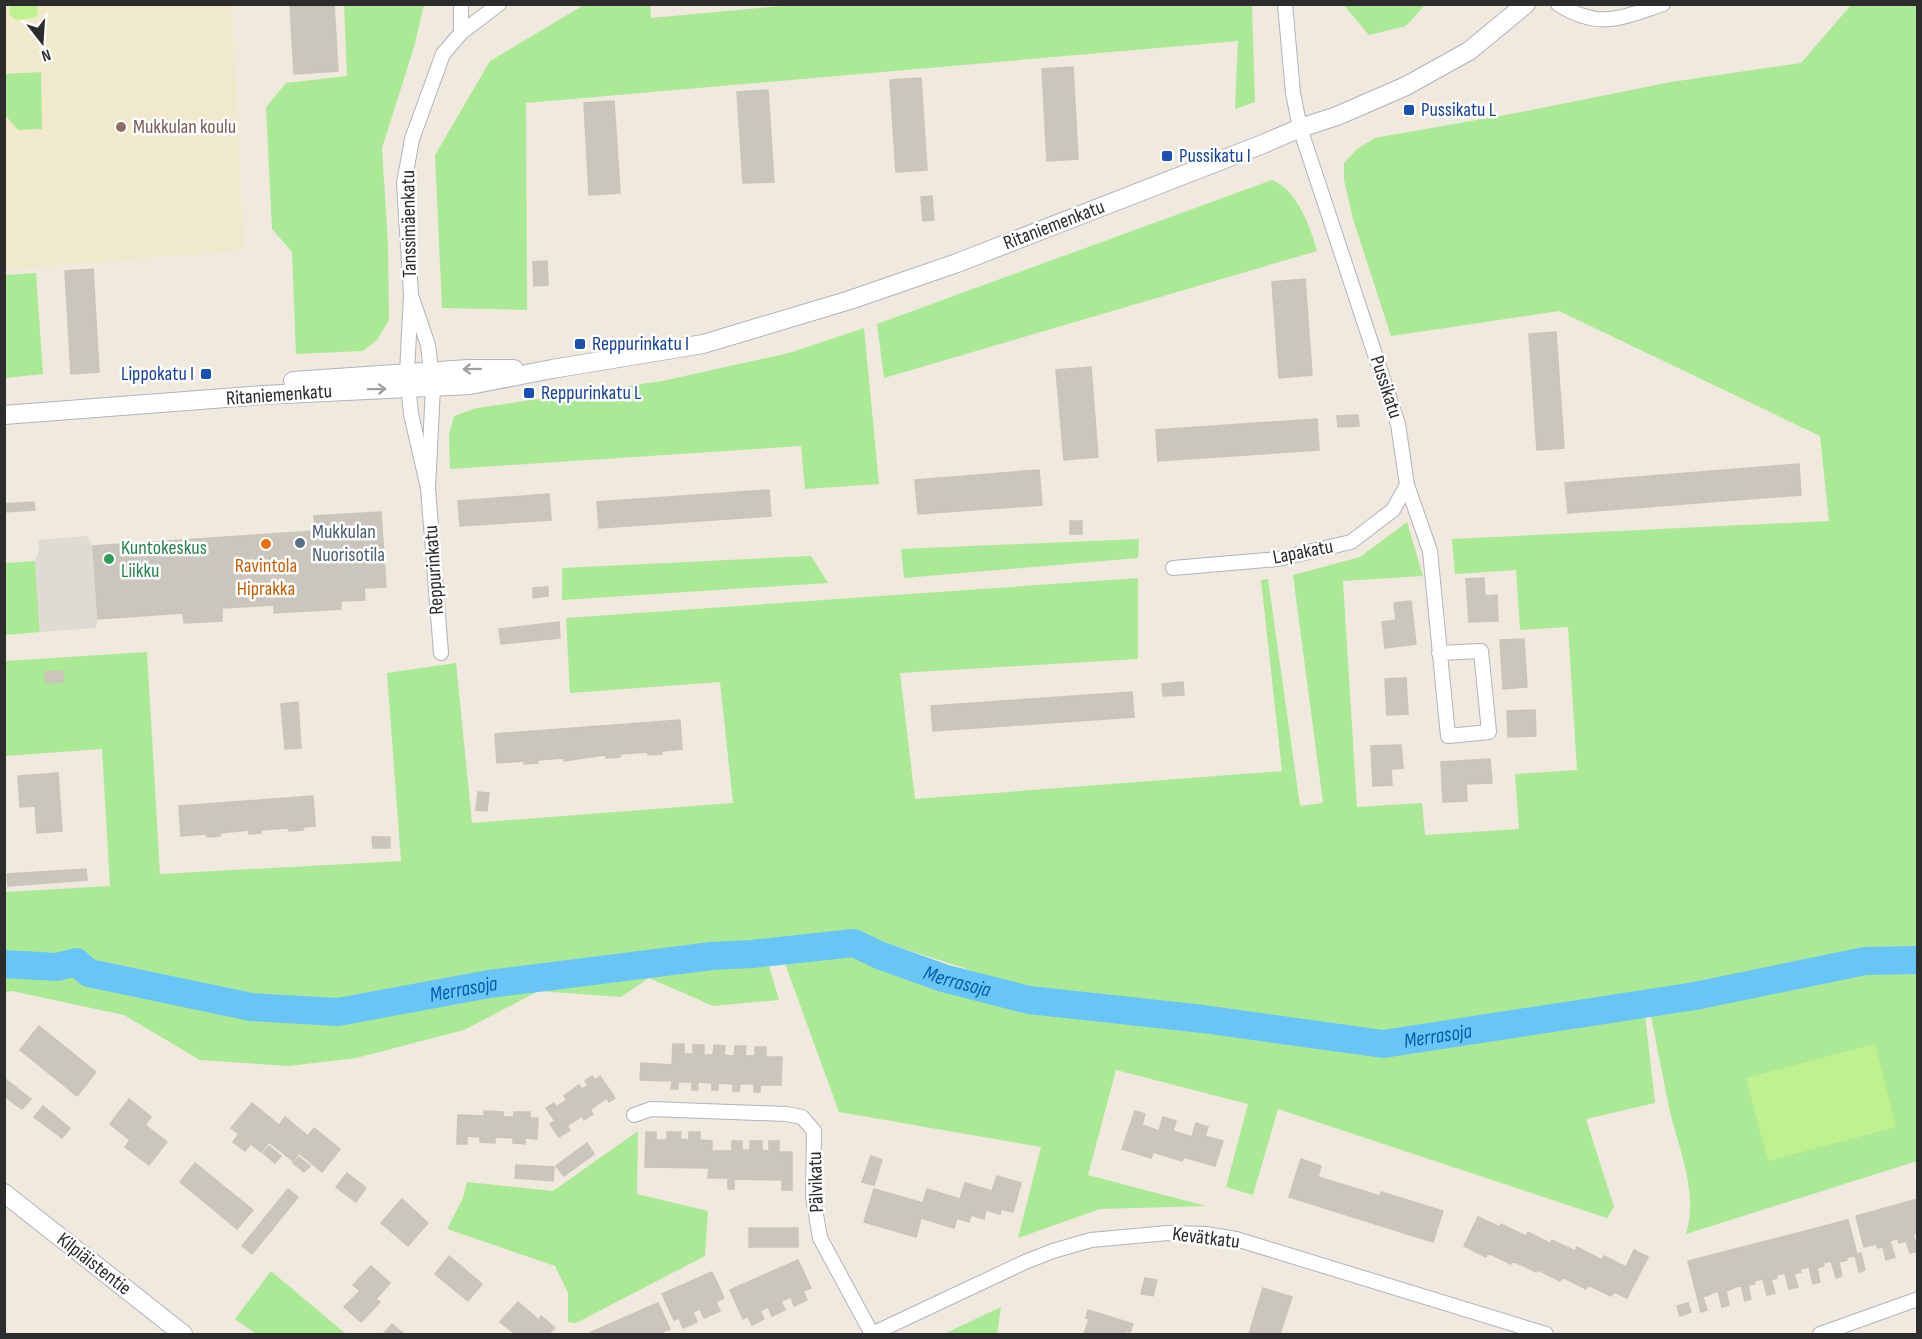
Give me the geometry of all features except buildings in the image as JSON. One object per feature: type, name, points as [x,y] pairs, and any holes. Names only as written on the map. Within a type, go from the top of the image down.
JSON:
[{"type":"street","points":[[461,4],[461,33]]},
{"type":"street","name":"Tanssimäenkatu","points":[[407,381],[411,295],[404,183],[412,139],[443,54],[461,33],[499,4]]},
{"type":"street","points":[[1285,4],[1293,93],[1300,128]]},
{"type":"street","name":"Ritaniemenkatu","points":[[4,402],[432,379],[468,369],[552,369],[703,344],[850,300],[957,263],[1300,128],[1337,116],[1406,86],[1469,51],[1526,4]]},
{"type":"street","points":[[1558,4],[1585,18],[1603,21],[1621,18],[1663,4]]},
{"type":"street","name":"Pussikatu","points":[[1300,128],[1398,424],[1407,484],[1430,550],[1439,653],[1448,735],[1489,732],[1481,651],[1439,653]]},
{"type":"street","name":"Tanssimäenkatu","points":[[411,295],[428,345],[432,379]]},
{"type":"street","name":"Reppurinkatu","points":[[432,379],[428,488],[441,653]]},
{"type":"street","name":"Ritaniemenkatu","points":[[4,415],[365,389],[407,381]]},
{"type":"street","name":"Reppurinkatu","points":[[407,381],[416,444],[428,488]]},
{"type":"street","name":"Lapakatu","points":[[1173,568],[1278,559],[1352,542],[1393,510],[1407,484]]},
{"type":"street","name":"Pälvikatu","points":[[634,1115],[651,1109],[786,1114],[802,1117],[814,1131],[813,1197],[820,1238],[872,1334]]},
{"type":"street","name":"Kilpiäistentie","points":[[4,1193],[183,1335]]},
{"type":"street","name":"Kevätkatu","points":[[872,1334],[1053,1251],[1091,1240],[1168,1233],[1206,1234],[1236,1239],[1546,1335]]},
{"type":"street","points":[[1820,1335],[1917,1299]]},
{"type":"shaded area","name":"Mukkulan koulu","points":[[5,5],[232,5],[244,250],[5,270]]},
{"type":"shaded area","points":[[87,536],[93,546],[98,619],[96,628],[40,632],[35,561],[39,551],[38,540]]},
{"type":"green space","points":[[9,5],[37,5],[38,14],[34,18],[16,20],[10,15]]},
{"type":"green space","points":[[344,5],[424,5],[414,47],[382,148],[388,244],[389,320],[377,340],[363,351],[296,354],[292,252],[272,229],[266,107],[286,83],[347,76]]},
{"type":"green space","points":[[584,5],[650,5],[651,18],[791,5],[1252,5],[1255,102],[1235,109],[1238,41],[526,103],[527,310],[442,308],[435,155],[490,61]]},
{"type":"green space","points":[[1344,5],[1425,5],[1406,26],[1369,35]]},
{"type":"green space","points":[[1851,5],[1917,5],[1917,1161],[1686,1234],[1690,1202],[1689,1186],[1669,1107],[1646,992],[1380,1033],[1029,989],[852,932],[761,940],[779,1000],[713,1006],[649,978],[621,997],[539,991],[464,1030],[356,1058],[289,1066],[200,1060],[124,1015],[12,991],[5,992],[4,892],[110,886],[102,749],[5,756],[5,661],[147,652],[160,874],[401,861],[387,673],[456,663],[472,823],[733,803],[720,682],[570,693],[566,618],[1138,578],[1138,659],[900,673],[915,799],[1282,771],[1261,580],[1268,579],[1300,806],[1323,803],[1293,575],[1360,557],[1407,522],[1423,576],[1343,581],[1357,807],[1422,803],[1425,835],[1519,829],[1515,774],[1577,770],[1568,627],[1520,630],[1516,570],[1455,574],[1452,539],[1829,521],[1820,436],[1559,311],[1391,336],[1353,219],[1344,180],[1344,163],[1357,149],[1375,138],[1671,82],[1801,63]]},
{"type":"green space","points":[[41,72],[42,129],[18,130],[6,116],[5,74]]},
{"type":"green space","points":[[1272,180],[1281,185],[1295,200],[1311,231],[1317,251],[884,378],[877,324]]},
{"type":"green space","points":[[36,273],[43,374],[5,378],[5,275]]},
{"type":"green space","points":[[864,328],[879,484],[805,489],[801,446],[450,469],[449,435],[454,416],[477,408],[662,381],[789,353]]},
{"type":"green space","points":[[1139,539],[1138,558],[904,578],[901,549]]},
{"type":"green space","points":[[811,556],[828,583],[562,600],[562,568]]},
{"type":"green space","points":[[35,561],[40,632],[5,635],[5,563]]},
{"type":"green space","points":[[853,952],[987,998],[1029,1009],[1385,1052],[1645,1014],[1655,1103],[1586,1119],[1614,1207],[1607,1218],[1278,1109],[1253,1195],[1226,1187],[1248,1104],[1116,1070],[1088,1175],[1206,1206],[1100,1209],[1018,1238],[1041,1147],[839,1112],[783,958]]},
{"type":"green space","points":[[1875,1044],[1896,1127],[1768,1161],[1746,1078]]},
{"type":"green space","points":[[638,1131],[637,1194],[708,1211],[705,1256],[576,1323],[568,1322],[568,1293],[555,1266],[447,1229],[463,1198],[467,1182],[553,1191]]},
{"type":"green space","points":[[271,1271],[346,1334],[256,1334],[235,1319]]},
{"type":"green space","points":[[1001,1307],[997,1334],[944,1334]]},
{"type":"waterway","name":"Merrasoja","points":[[4,964],[57,967],[76,962],[89,973],[251,1007],[338,1012],[489,984],[712,956],[854,943],[879,955],[943,978],[1029,1000],[1203,1019],[1383,1044],[1695,996],[1865,961],[1918,960]]},
{"type":"place","name":"Pussikatu L","points":[[1409,110]]},
{"type":"place","name":"Mukkulan koulu","points":[[121,127]]},
{"type":"place","name":"Pussikatu I","points":[[1167,156]]},
{"type":"place","name":"Reppurinkatu I","points":[[580,344]]},
{"type":"place","name":"Lippokatu I","points":[[206,374]]},
{"type":"place","name":"Reppurinkatu L","points":[[529,393]]},
{"type":"place","name":"Mukkulan Nuorisotila","points":[[300,543]]},
{"type":"place","name":"Ravintola Hiprakka","points":[[266,544]]},
{"type":"place","name":"Kuntokeskus Liikku","points":[[109,559]]}]
